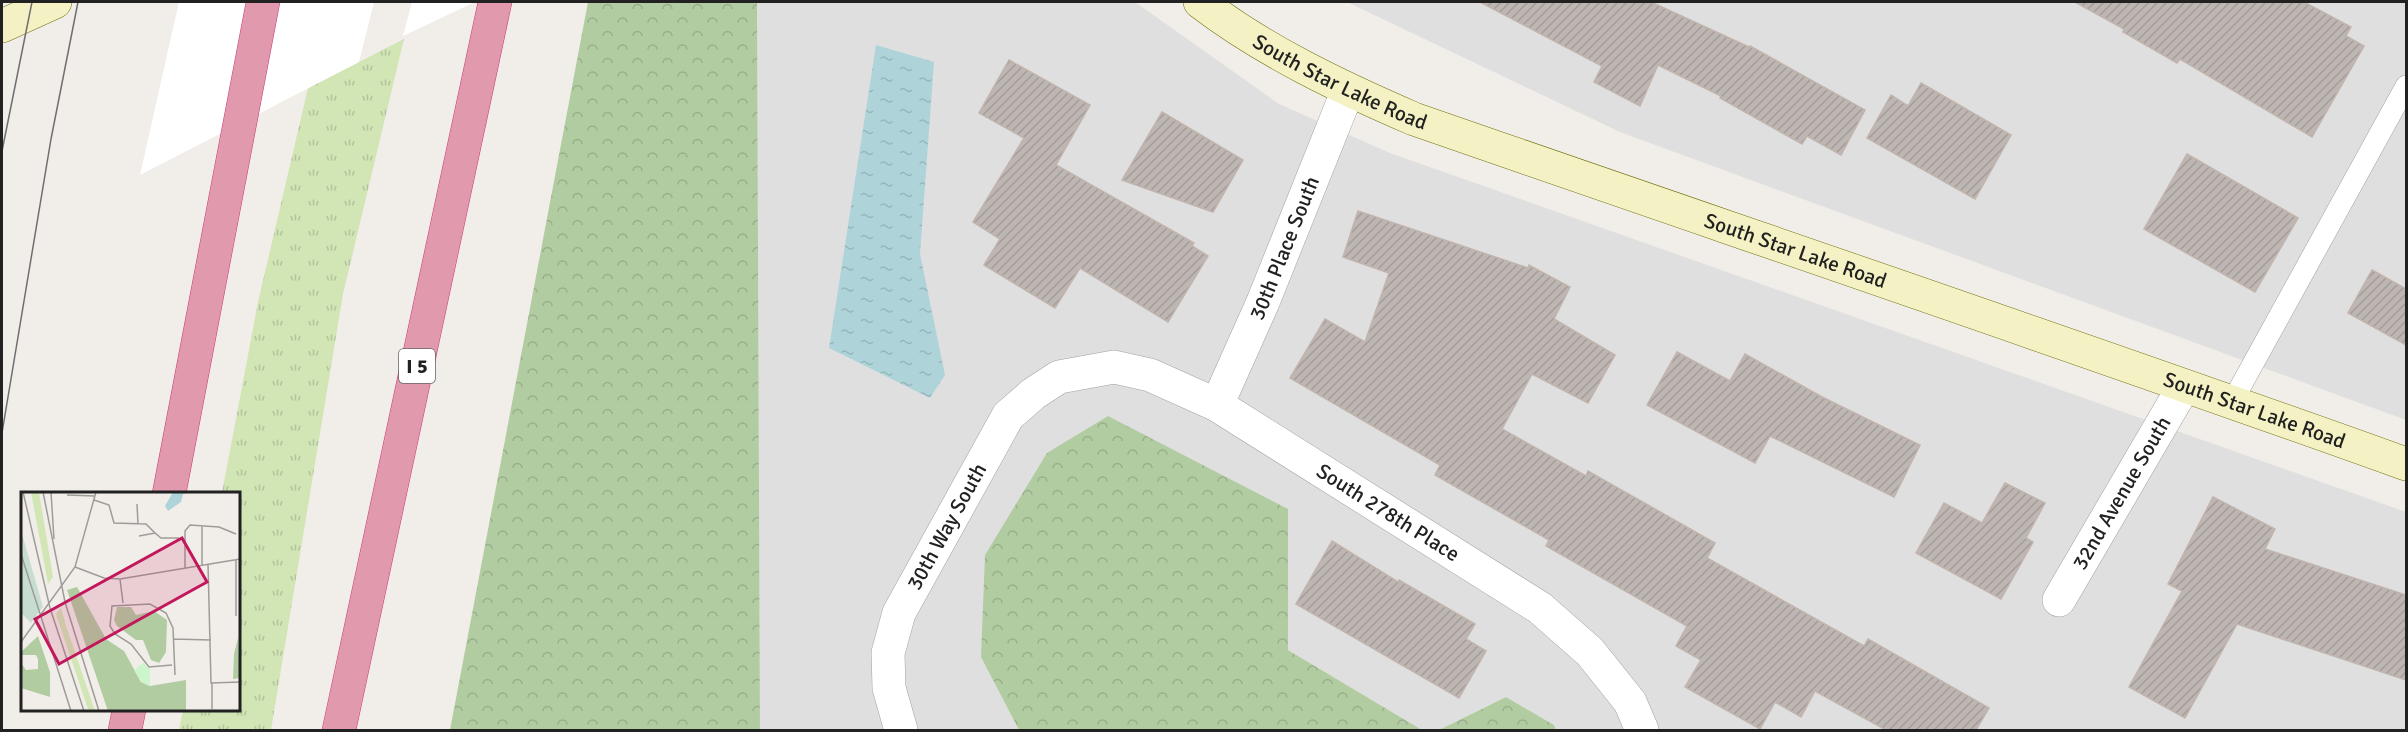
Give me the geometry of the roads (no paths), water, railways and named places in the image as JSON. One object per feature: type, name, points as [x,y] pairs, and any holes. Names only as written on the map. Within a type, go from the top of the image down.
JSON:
[{"type":"highway","points":[[170,492],[263,2]]},
{"type":"highway","name":"I 5","points":[[339,730],[495,2]]},
{"type":"highway","points":[[125,730],[129,711]]},
{"type":"street","points":[[2,26],[55,2]]},
{"type":"street","name":"South Star Lake Road","points":[[1200,2],[1271,48],[1348,90],[1414,119],[2406,464]]},
{"type":"street","name":"30th Place South","points":[[1217,405],[1263,302],[1348,90]]},
{"type":"street","name":"South 278th Place","points":[[1086,371],[1114,367],[1150,375],[1217,405],[1540,608],[1590,652],[1630,702],[1642,730]]},
{"type":"street","name":"30th Way South","points":[[901,730],[889,688],[888,653],[899,613],[1008,416],[1032,394],[1059,376],[1086,371]]},
{"type":"street","name":"32nd Avenue South","points":[[2059,600],[2184,386]]},
{"type":"lane","points":[[2232,402],[2406,86]]},
{"type":"water","points":[[876,45],[934,62],[920,254],[945,375],[930,398],[829,348]]},
{"type":"tram line","points":[[2,151],[32,2]]},
{"type":"tram line","points":[[2,433],[51,139],[78,2]]}]
